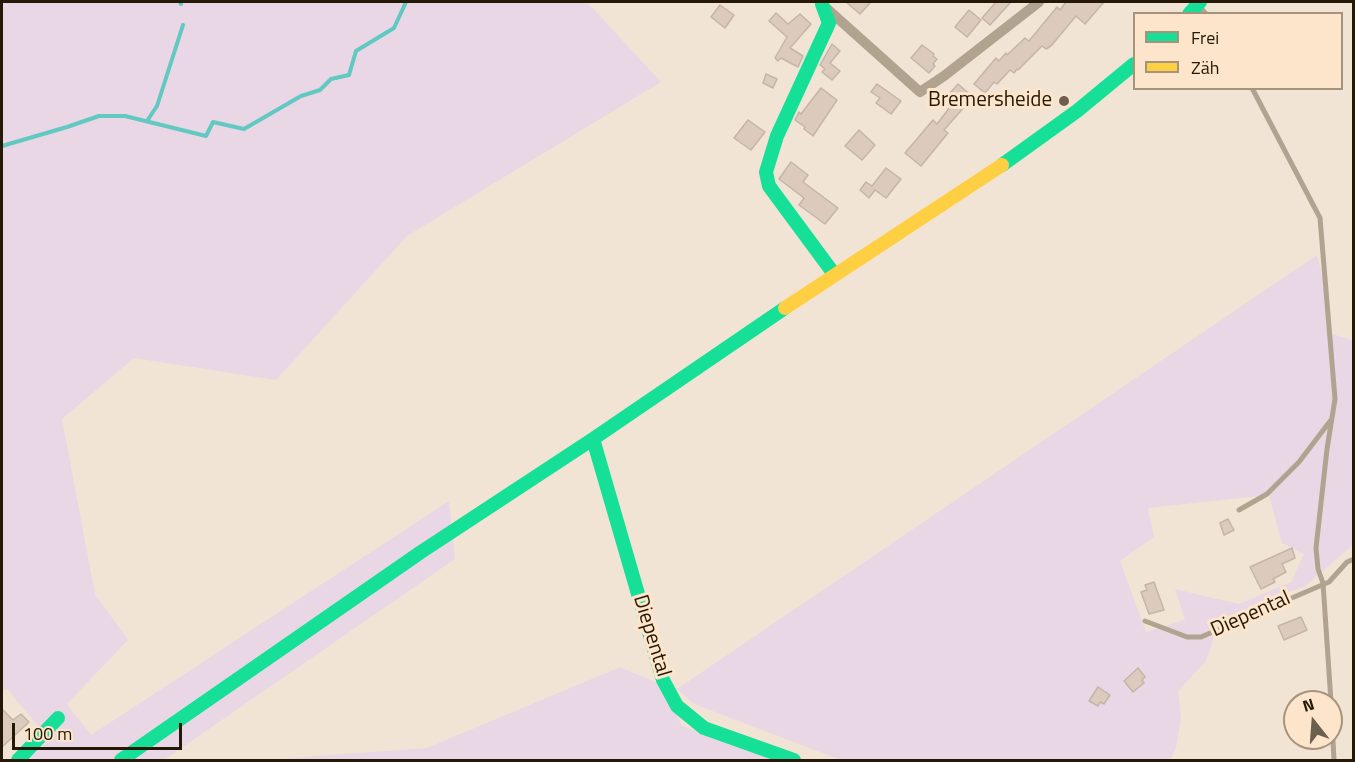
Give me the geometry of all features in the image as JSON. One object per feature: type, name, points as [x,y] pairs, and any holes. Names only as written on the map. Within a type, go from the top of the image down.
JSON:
[{"type":"main road","points":[[821,3],[829,23],[777,136],[766,172],[769,186],[834,274]]},
{"type":"main road","points":[[121,760],[421,552],[593,439],[834,274],[1017,154],[1077,111],[1133,65]]},
{"type":"main road","name":"Diepental","points":[[593,439],[663,680],[677,706],[704,728],[794,760]]},
{"type":"main road","points":[[18,760],[58,718]]},
{"type":"street","points":[[821,3],[920,92],[1039,2]]},
{"type":"lane","name":"Diepental","points":[[1253,90],[1320,218],[1335,399],[1316,548],[1318,569],[1323,583],[1330,690]]},
{"type":"lane","points":[[1239,510],[1267,494],[1299,462],[1332,418]]},
{"type":"lane","name":"Diepental","points":[[1145,621],[1187,638],[1201,637],[1329,582],[1347,562],[1353,559]]},
{"type":"shaded area","points":[[2,2],[587,2],[661,82],[407,236],[276,380],[134,358],[62,419],[95,594],[128,640],[67,704],[91,735],[449,501],[455,559],[164,760],[25,760],[52,725],[38,726],[8,690],[2,690]]},
{"type":"shaded area","points":[[1317,255],[1327,296],[1332,334],[1353,340],[1353,545],[1304,587],[1282,594],[1219,622],[1206,661],[1178,691],[1181,718],[1176,748],[1170,760],[841,760],[694,704],[677,689]],"holes":[[[1269,495],[1282,543],[1304,554],[1291,582],[1239,604],[1175,589],[1185,620],[1146,632],[1120,561],[1154,537],[1148,508]]]},
{"type":"shaded area","points":[[620,667],[662,685],[682,726],[780,760],[283,760],[427,748]]},
{"type":"building","points":[[846,2],[871,2],[860,14]]},
{"type":"building","points":[[996,2],[1011,2],[990,25],[982,18]]},
{"type":"building","points":[[1066,2],[1104,2],[1085,24],[1076,16],[1051,46],[1046,49],[1042,46],[1018,70],[1014,73],[1010,70],[997,84],[994,82],[985,93],[974,84],[996,58],[999,61],[1025,38],[1029,41],[1057,7],[1060,10]]},
{"type":"building","points":[[720,5],[734,15],[725,28],[711,17]]},
{"type":"building","points":[[969,10],[981,20],[967,37],[955,27]]},
{"type":"building","points":[[776,13],[788,24],[800,14],[811,24],[790,48],[803,56],[798,67],[781,58],[778,61],[775,58],[787,37],[769,21]]},
{"type":"building","points":[[832,44],[840,51],[830,63],[840,71],[832,80],[822,72],[825,69],[820,65]]},
{"type":"building","points":[[922,45],[937,59],[929,73],[911,58]]},
{"type":"building","points":[[766,74],[777,79],[773,88],[763,83]]},
{"type":"building","points":[[877,84],[901,101],[891,114],[876,103],[880,98],[871,92]]},
{"type":"building","points":[[958,84],[973,97],[944,130],[948,133],[921,166],[905,153],[933,120],[937,124],[950,107],[943,101]]},
{"type":"building","points":[[821,88],[837,100],[813,136],[795,120],[799,112],[801,114]]},
{"type":"building","points":[[748,120],[765,132],[751,150],[734,138]]},
{"type":"building","points":[[859,130],[875,145],[862,160],[845,146]]},
{"type":"building","points":[[791,162],[808,175],[803,182],[838,208],[825,224],[799,205],[804,198],[779,179]]},
{"type":"building","points":[[886,168],[901,179],[886,198],[875,190],[869,198],[860,190],[866,182],[872,186]]},
{"type":"building","points":[[1228,519],[1234,530],[1224,535],[1220,523]]},
{"type":"building","points":[[1292,548],[1295,558],[1282,564],[1286,572],[1273,579],[1275,582],[1261,589],[1250,567]]},
{"type":"building","points":[[1154,582],[1164,610],[1149,614],[1141,592],[1147,590],[1145,585]]},
{"type":"building","points":[[1301,617],[1307,630],[1284,640],[1278,626]]},
{"type":"building","points":[[1138,668],[1145,677],[1142,680],[1144,683],[1133,692],[1124,681]]},
{"type":"building","points":[[1098,687],[1110,695],[1104,704],[1100,702],[1098,706],[1089,701]]},
{"type":"building","points":[[2,709],[13,720],[21,714],[29,722],[2,747]]},
{"type":"waterway","points":[[2,146],[99,116],[125,116],[206,136],[213,122],[244,129],[301,96],[320,90],[331,79],[349,75],[356,51],[394,28],[406,2]]},
{"type":"waterway","points":[[147,121],[157,106],[183,25]]},
{"type":"traffic: fast","points":[[1191,12],[1200,2]]},
{"type":"traffic: fast","points":[[822,4],[829,23],[777,136],[766,172],[769,186],[834,274]]},
{"type":"traffic: fast","points":[[1002,165],[1077,111],[1133,65]]},
{"type":"traffic: fast","points":[[121,760],[421,552],[593,439],[785,308]]},
{"type":"traffic: fast","points":[[593,439],[663,680],[677,706],[704,728],[794,760]]},
{"type":"traffic: fast","points":[[18,760],[58,718]]},
{"type":"traffic: slow","points":[[785,308],[1002,165]]},
{"type":"place","name":"Bremersheide","points":[[1064,101]]}]
